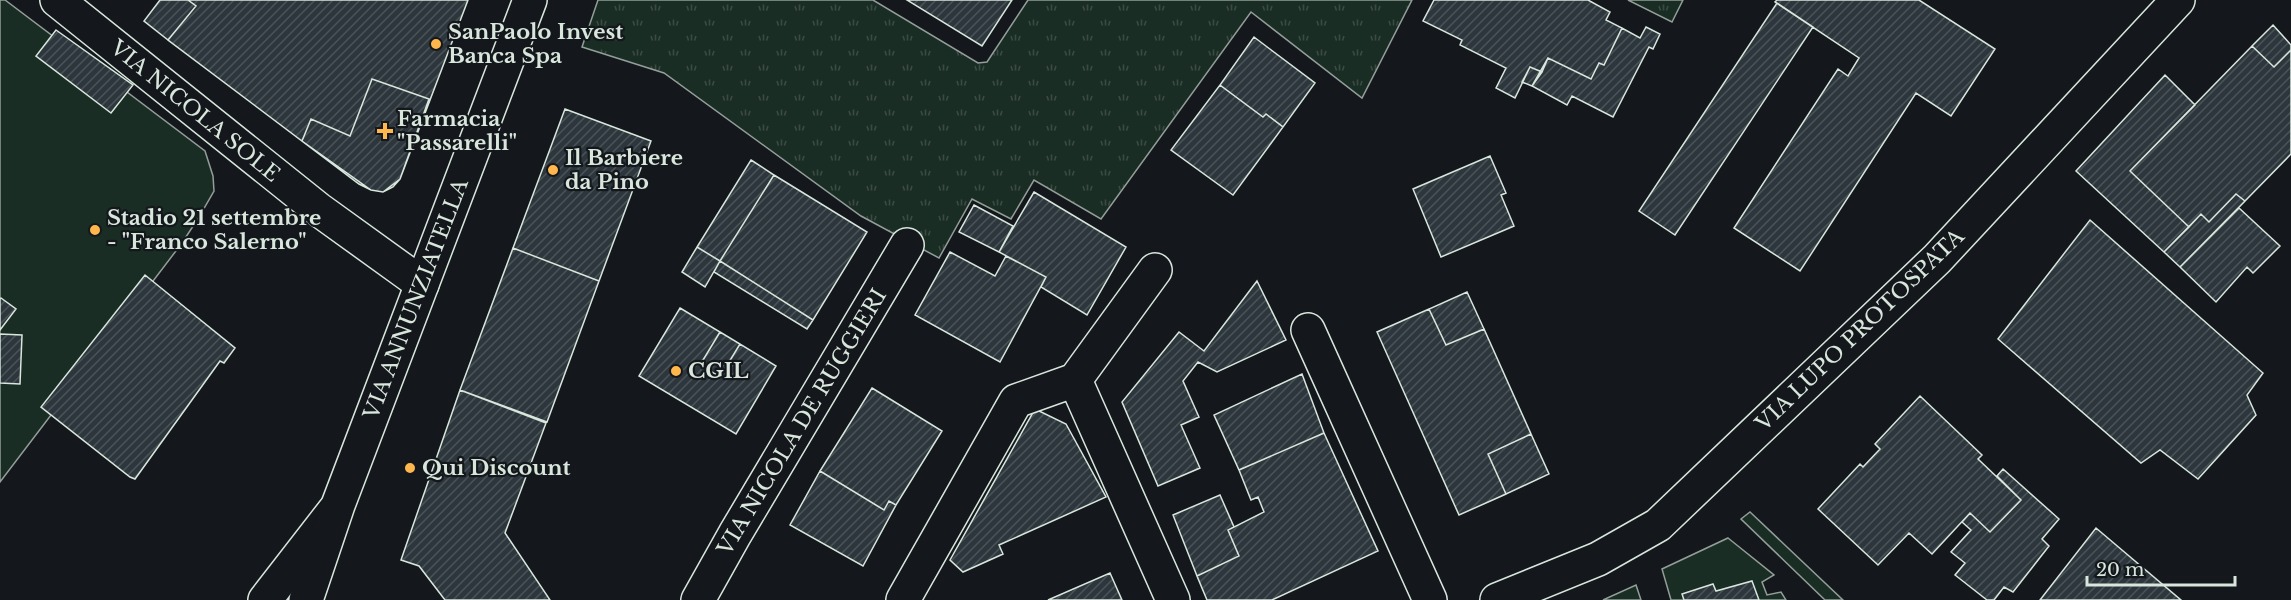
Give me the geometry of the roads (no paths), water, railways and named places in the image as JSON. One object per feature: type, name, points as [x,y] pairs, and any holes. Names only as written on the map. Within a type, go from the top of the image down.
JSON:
[{"type":"street","name":"VIA NICOLA SOLE","points":[[57,0],[318,209],[422,284]]},
{"type":"street","name":"VIA ANNUNZIATELLA","points":[[306,600],[338,505],[530,0]]},
{"type":"street","name":"VIA LUPO PROTOSPATA","points":[[1497,600],[1547,590],[1658,525],[1937,259],[2178,0]]},
{"type":"street","name":"VIA NICOLA DE RUGGIERI","points":[[698,600],[741,523],[907,245]]},
{"type":"street","points":[[903,600],[1016,401],[1075,380],[1155,270]]},
{"type":"street","points":[[1308,330],[1430,600]]},
{"type":"street","points":[[1075,380],[1173,600]]},
{"type":"street","points":[[265,600],[338,505]]},
{"type":"place","name":"SanPaolo Invest Banca Spa","points":[[436,44]]},
{"type":"place","name":"Farmacia \"Passarelli\"","points":[[385,131]]},
{"type":"place","name":"Il Barbiere da Pino","points":[[553,170]]},
{"type":"place","name":"Stadio 21 settembre - \"Franco Salerno\"","points":[[95,230]]},
{"type":"place","name":"CGIL","points":[[676,371]]},
{"type":"place","name":"Qui Discount","points":[[410,468]]}]
